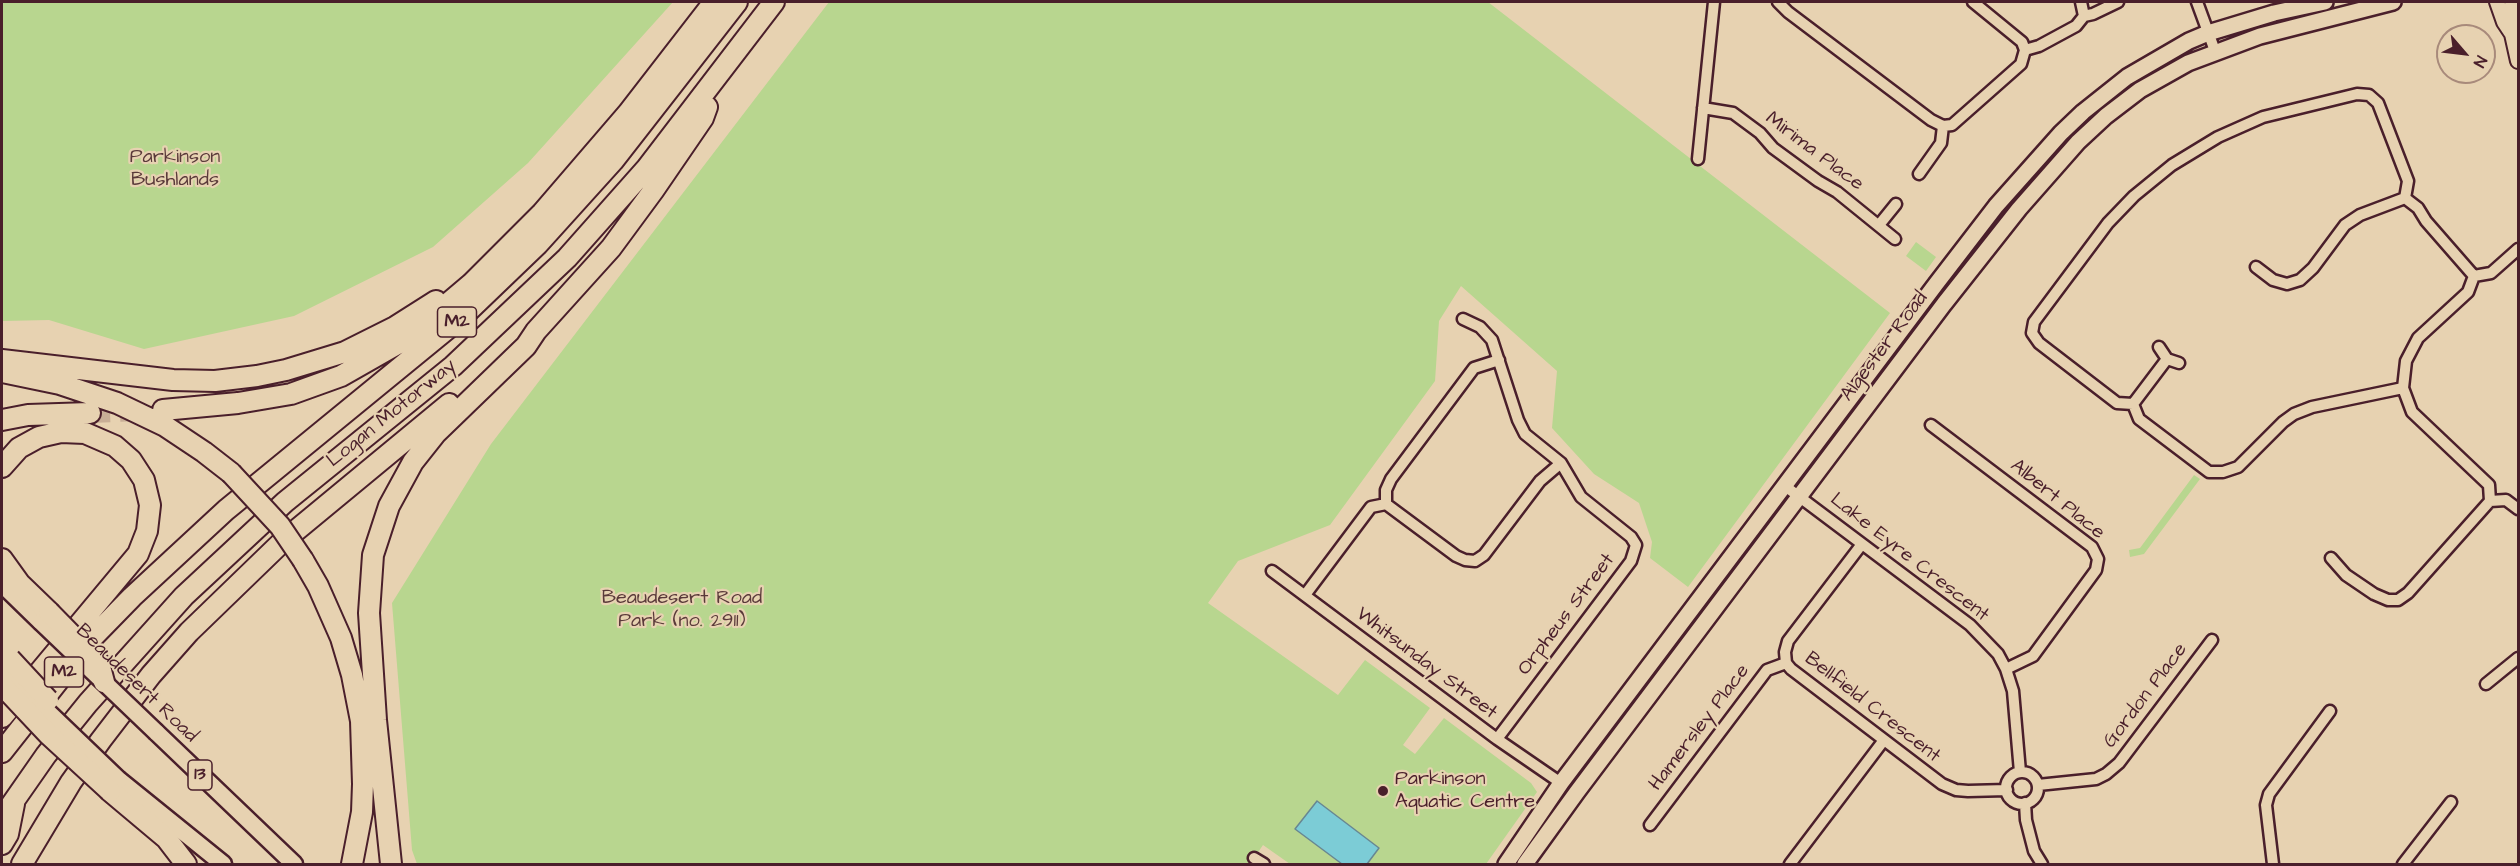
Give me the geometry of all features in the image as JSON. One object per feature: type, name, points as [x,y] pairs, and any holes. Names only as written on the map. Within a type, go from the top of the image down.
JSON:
[{"type":"highway","points":[[164,410],[264,399],[291,393],[341,376],[406,339],[449,304],[500,257],[542,213],[601,146],[714,2]]},
{"type":"highway","name":"Logan Motorway","points":[[2,752],[86,645],[140,590],[226,510],[463,316],[538,244],[620,153],[737,2]]},
{"type":"highway","name":"Logan Motorway","points":[[2,818],[16,796],[88,703],[218,563],[285,502],[453,366],[567,258],[646,169],[774,2]]},
{"type":"highway","points":[[22,864],[71,783],[113,723],[189,632],[282,542],[536,331],[611,248],[654,191],[703,118],[722,70]]},
{"type":"highway","points":[[2,360],[184,381],[234,379],[286,370],[345,352],[378,336],[441,298],[485,261],[500,257]]},
{"type":"highway","points":[[392,864],[376,720],[369,613],[371,564],[379,531],[389,506],[413,462],[436,433],[526,346],[536,331]]},
{"type":"highway","points":[[2,372],[60,384],[117,403],[172,430],[231,473],[280,526],[318,586],[341,638],[352,675],[361,721],[363,784],[362,812],[352,864]]},
{"type":"highway","points":[[2,420],[28,416],[90,413]]},
{"type":"highway","points":[[2,467],[19,448],[45,435],[73,432],[95,436],[123,452],[138,469],[148,493],[150,517],[143,542],[127,568],[2,717]]},
{"type":"highway","points":[[2,559],[45,617]]},
{"type":"highway","points":[[2,584],[99,663],[104,682]]},
{"type":"highway","points":[[3,666],[48,699],[54,721],[166,838],[186,864]]},
{"type":"highway","points":[[3,666],[50,735],[224,864]]},
{"type":"highway","name":"Beaudesert Road","points":[[104,682],[294,864]]},
{"type":"highway","name":"M2","points":[[2,844],[8,834],[16,796]]},
{"type":"main road","name":"Algester Road","points":[[1506,864],[1561,783],[1996,206],[2061,133],[2127,77],[2208,33],[2274,13],[2325,2]]},
{"type":"main road","name":"Algester Road","points":[[1525,864],[1576,792],[1975,263],[2070,150],[2106,116],[2140,90],[2188,63],[2260,36],[2392,2]]},
{"type":"main road","points":[[1561,783],[1576,792]]},
{"type":"street","points":[[1698,159],[1714,2]]},
{"type":"street","points":[[1778,2],[1788,12],[1931,120],[1943,126],[1952,125],[2021,64],[2025,50],[2022,42],[1973,2]]},
{"type":"street","points":[[2081,2],[2084,16]]},
{"type":"street","points":[[2025,50],[2039,46],[2076,26],[2084,16],[2118,2]]},
{"type":"street","points":[[2197,2],[2215,51]]},
{"type":"street","points":[[2497,2],[2504,22],[2512,34]]},
{"type":"street","points":[[2512,2],[2514,19],[2512,34],[2518,61]]},
{"type":"street","points":[[2133,404],[2117,403],[2039,343],[2032,333],[2034,322],[2108,223],[2134,196],[2172,165],[2218,137],[2263,117],[2357,94],[2369,94],[2378,103],[2408,180],[2405,198]]},
{"type":"street","name":"Mirima Place","points":[[1703,108],[1733,113],[1760,133],[1773,148],[1837,192],[1895,239]]},
{"type":"street","points":[[1919,174],[1941,143],[1943,126]]},
{"type":"street","points":[[2256,267],[2273,280],[2287,284],[2300,280],[2313,268],[2345,225],[2360,215],[2405,198]]},
{"type":"street","points":[[2405,198],[2418,208],[2426,221],[2474,276]]},
{"type":"street","points":[[1879,225],[1896,204]]},
{"type":"street","points":[[2474,276],[2491,273],[2518,249]]},
{"type":"street","points":[[2474,276],[2468,292],[2418,338],[2406,361],[2403,388],[2412,412],[2489,485],[2490,501]]},
{"type":"street","name":"Orpheus Street","points":[[1462,319],[1480,327],[1492,340],[1518,420],[1525,434],[1561,464],[1581,497],[1630,537],[1636,545],[1631,561],[1497,739]]},
{"type":"street","points":[[2159,347],[2167,359],[2179,363]]},
{"type":"street","points":[[2133,404],[2167,359]]},
{"type":"street","points":[[1386,504],[1386,490],[1391,479],[1474,368],[1499,360]]},
{"type":"street","points":[[2133,404],[2139,419],[2203,468],[2209,472],[2223,472],[2238,467],[2294,414],[2312,407],[2403,388]]},
{"type":"street","name":"Albert Place","points":[[1931,424],[2092,547],[2098,559],[2096,570],[2033,656],[2007,669]]},
{"type":"street","points":[[1305,596],[1371,507],[1386,504],[1456,556],[1475,561],[1484,555],[1540,481],[1561,464]]},
{"type":"street","name":"Lake Eyre Crescent","points":[[1785,486],[1970,626],[1998,654],[2007,669],[2013,692],[2020,772]]},
{"type":"street","points":[[2331,558],[2346,575],[2374,594],[2388,600],[2398,600],[2408,593],[2490,501],[2506,500],[2518,509]]},
{"type":"street","name":"Bellfield Crescent","points":[[1862,544],[1788,641],[1785,652],[1786,663],[1942,784],[1956,790],[2007,790]]},
{"type":"street","name":"Whitsunday Street","points":[[1272,571],[1497,739],[1561,783]]},
{"type":"street","name":"Gordon Place","points":[[2038,785],[2096,779],[2106,774],[2119,763],[2212,640]]},
{"type":"street","points":[[2486,684],[2518,658]]},
{"type":"street","name":"Hamersley Place","points":[[1650,825],[1767,670],[1786,663]]},
{"type":"street","points":[[2273,864],[2266,805],[2269,794],[2330,711]]},
{"type":"street","points":[[1790,864],[1884,740]]},
{"type":"street","points":[[2020,772],[2029,774],[2038,785],[2033,799],[2025,803],[2011,799],[2007,790],[2008,781],[2020,772]]},
{"type":"street","points":[[2403,864],[2451,802]]},
{"type":"street","points":[[2025,803],[2026,820],[2034,851],[2042,864]]},
{"type":"green space","name":"Parkinson Bushlands","points":[[2,2],[673,2],[528,163],[433,247],[294,316],[144,349],[49,320],[2,321]]},
{"type":"green space","name":"Beaudesert Road Park (no. 2911)","points":[[829,2],[1488,2],[1890,313],[1688,587],[1650,558],[1652,542],[1639,503],[1594,474],[1552,428],[1557,371],[1461,286],[1439,321],[1435,381],[1330,525],[1238,561],[1208,603],[1338,695],[1365,660],[1430,708],[1403,745],[1415,754],[1444,718],[1531,783],[1537,792],[1486,864],[1290,864],[1263,845],[1250,864],[417,864],[412,850],[392,603],[491,444]]},
{"type":"green space","points":[[1916,242],[1936,257],[1926,271],[1906,256]]},
{"type":"green space","points":[[2194,475],[2200,479],[2144,554],[2130,557],[2129,550],[2140,548]]},
{"type":"water","points":[[1317,801],[1379,848],[1367,864],[1342,864],[1295,829]]},
{"type":"tunnel","points":[[90,413],[139,411]]},
{"type":"place","name":"Parkinson Aquatic Centre","points":[[1383,791]]}]
